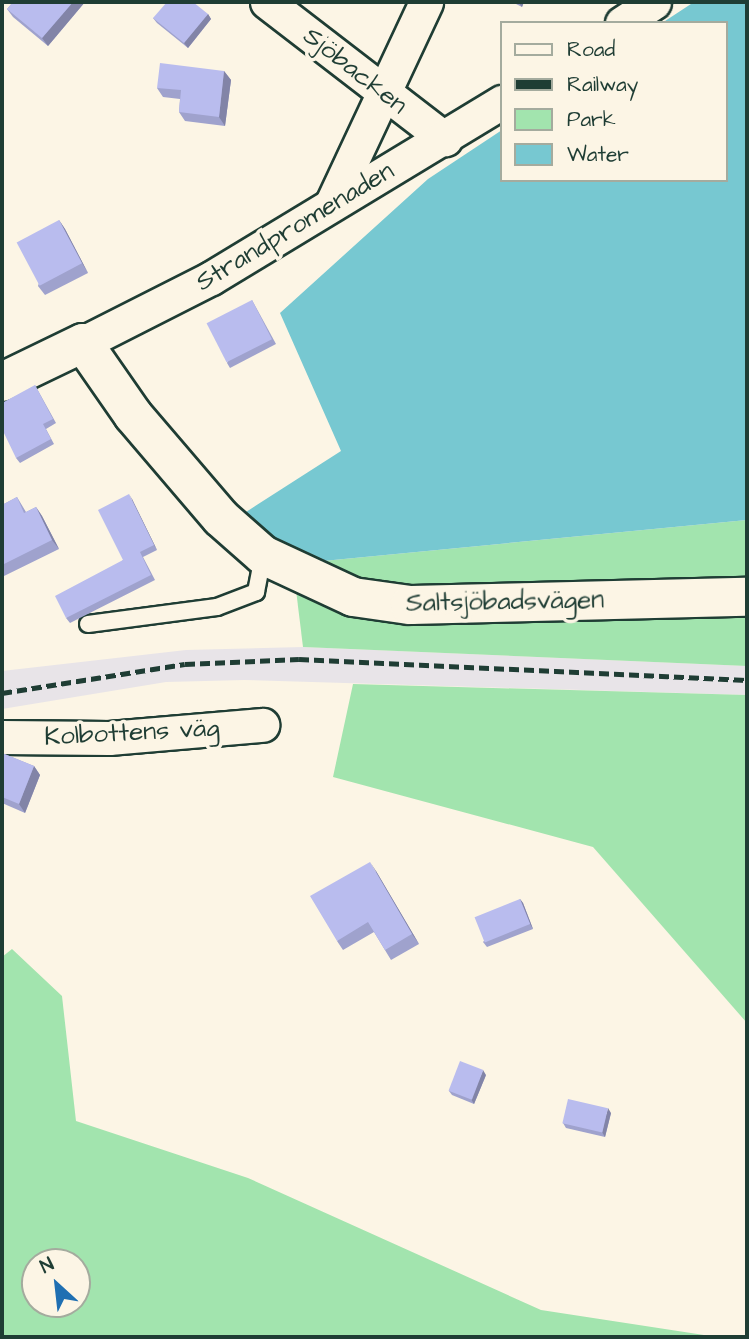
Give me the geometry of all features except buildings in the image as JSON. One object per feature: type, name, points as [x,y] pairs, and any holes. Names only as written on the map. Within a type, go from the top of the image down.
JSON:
[{"type":"street","name":"Sjöbacken","points":[[267,2],[383,94],[445,139]]},
{"type":"street","points":[[332,203],[426,2]]},
{"type":"street","points":[[625,21],[654,2]]},
{"type":"street","name":"Strandpromenaden","points":[[83,343],[211,278],[332,203],[445,139],[500,103]]},
{"type":"street","points":[[2,382],[83,343]]},
{"type":"street","name":"Saltsjöbadsvägen","points":[[83,343],[204,499],[263,555],[314,584],[410,606],[747,597]]},
{"type":"street","name":"Kolbottens väg","points":[[2,737],[109,738],[262,725]]},
{"type":"lane","points":[[88,624],[218,607],[256,592],[263,555]]},
{"type":"shaded area","points":[[303,647],[747,666],[747,695],[244,680],[166,682],[2,709],[2,671],[186,650]]},
{"type":"green space","points":[[747,520],[747,584],[421,594],[292,564]]},
{"type":"green space","points":[[296,590],[747,616],[747,666],[303,647]]},
{"type":"green space","points":[[353,684],[747,695],[747,1023],[593,847],[333,777]]},
{"type":"green space","points":[[12,949],[62,996],[76,1121],[248,1178],[541,1310],[717,1337],[2,1337],[2,957]]},
{"type":"water","points":[[694,2],[747,2],[747,520],[292,564],[246,512],[341,451],[280,313],[428,179],[500,131],[500,182],[728,182],[728,21],[665,21]]},
{"type":"railway","points":[[2,693],[185,664],[299,659],[747,680]]}]
